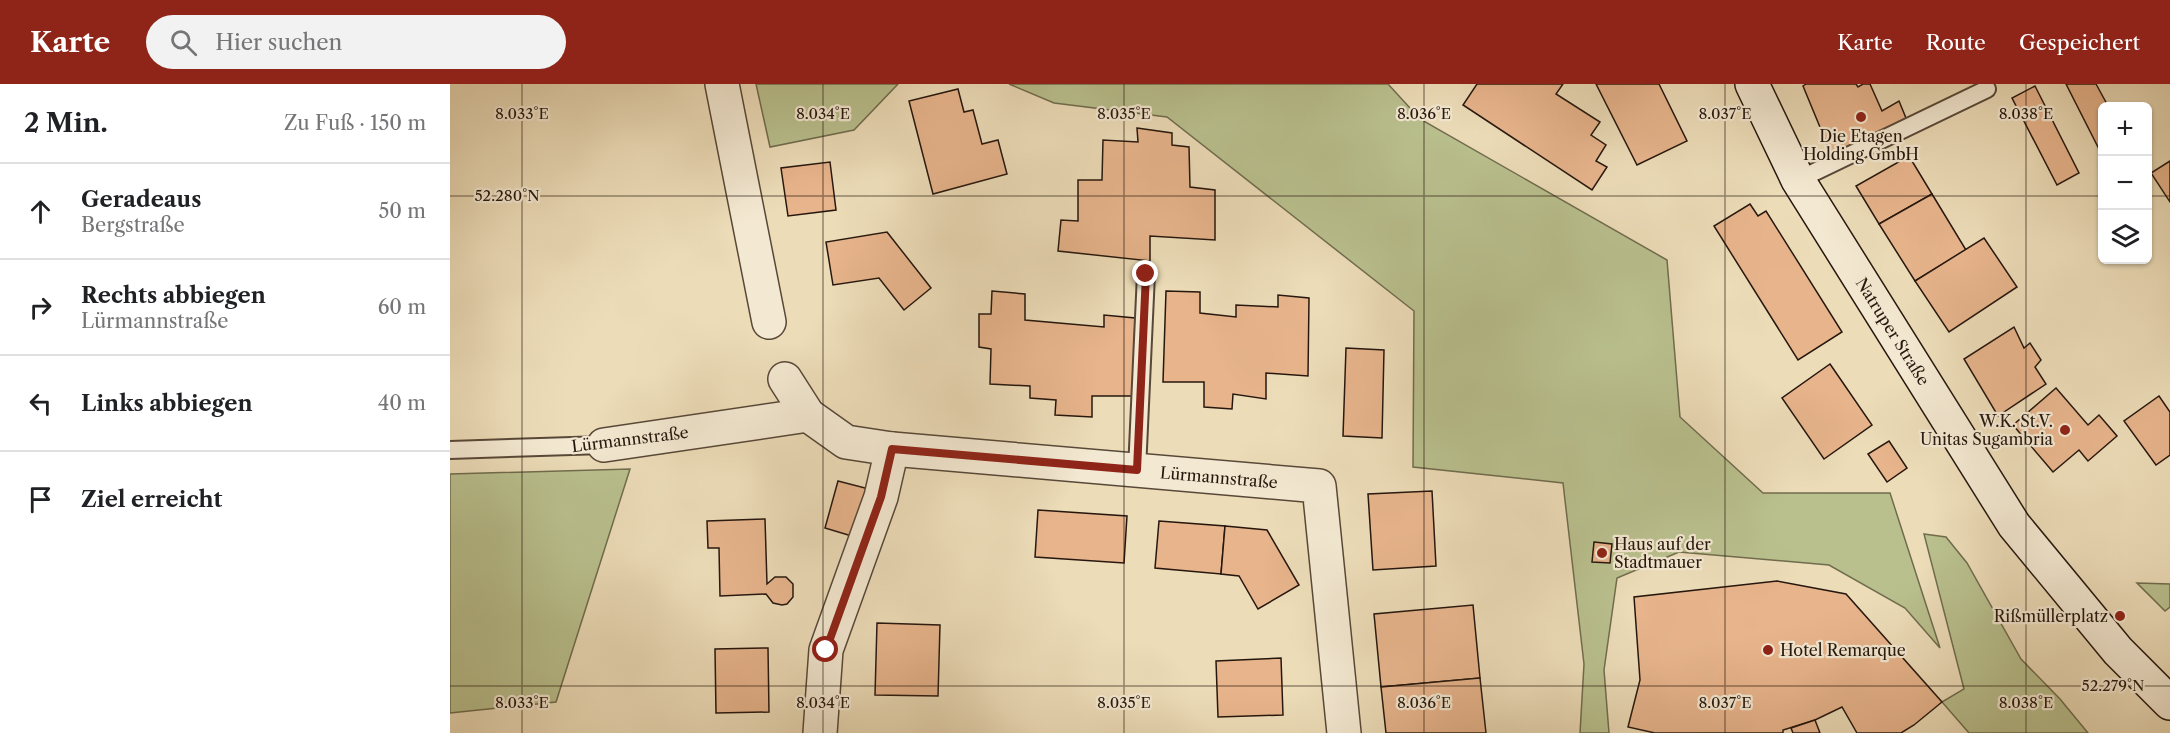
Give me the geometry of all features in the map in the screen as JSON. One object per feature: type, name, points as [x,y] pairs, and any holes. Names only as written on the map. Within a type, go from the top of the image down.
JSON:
[{"type":"street","points":[[722,84],[769,322]]},
{"type":"street","name":"Natruper Straße","points":[[1752,84],[1798,180],[2014,525],[2118,651],[2170,703]]},
{"type":"street","name":"Lürmannstraße","points":[[785,379],[808,416],[846,442],[892,449],[1319,486],[1344,733]]},
{"type":"street","name":"Lürmannstraße","points":[[604,445],[808,416]]},
{"type":"street","points":[[820,733],[826,650],[881,497],[892,449]]},
{"type":"lane","points":[[1798,180],[1987,89]]},
{"type":"lane","points":[[1137,470],[1146,274]]},
{"type":"lane","name":"Lürmannstraße","points":[[450,450],[604,445]]},
{"type":"green space","points":[[756,84],[898,84],[854,130],[770,147]]},
{"type":"green space","points":[[1009,84],[1388,84],[1420,119],[1667,260],[1680,417],[1763,493],[1890,493],[1940,648],[1905,608],[1829,565],[1679,552],[1617,578],[1604,670],[1609,733],[1580,733],[1584,664],[1563,483],[1413,467],[1414,311],[1167,117],[1054,103]]},
{"type":"green space","points":[[630,469],[556,702],[450,713],[450,474]]},
{"type":"green space","points":[[1924,534],[1946,537],[1967,563],[2021,659],[2060,699],[2088,733],[1969,733],[1942,702],[1964,689]]},
{"type":"green space","points":[[2137,583],[2170,584],[2170,607],[2165,611]]},
{"type":"building","points":[[1477,84],[1563,84],[1556,94],[1600,122],[1591,135],[1606,145],[1596,161],[1607,167],[1592,190],[1463,105]]},
{"type":"building","points":[[1596,84],[1659,84],[1687,141],[1637,165]]},
{"type":"building","name":"Die Etagen Holding GmbH","points":[[1806,84],[1856,84],[1858,87],[1870,84],[1882,111],[1899,101],[1908,123],[1834,161],[1803,86]]},
{"type":"building","points":[[2066,84],[2096,84],[2106,102],[2098,102],[2098,147]]},
{"type":"building","points":[[2035,86],[2079,173],[2057,185],[2012,98]]},
{"type":"building","points":[[958,89],[964,112],[973,110],[982,144],[998,140],[1007,174],[933,194],[909,101]]},
{"type":"building","points":[[1137,128],[1172,133],[1172,145],[1189,147],[1190,187],[1215,190],[1215,240],[1150,236],[1150,261],[1058,251],[1061,220],[1078,221],[1078,180],[1102,180],[1103,140],[1138,142]]},
{"type":"building","points":[[1909,156],[1932,194],[1879,224],[1856,186]]},
{"type":"building","points":[[2170,161],[2170,202],[2152,175]]},
{"type":"building","points":[[830,162],[836,210],[788,216],[781,168]]},
{"type":"building","points":[[1932,194],[1966,250],[1915,281],[1879,224]]},
{"type":"building","points":[[1750,204],[1758,216],[1766,211],[1842,332],[1798,360],[1714,226]]},
{"type":"building","points":[[887,232],[931,288],[904,310],[879,278],[833,285],[826,242]]},
{"type":"building","points":[[1984,238],[2017,287],[1949,332],[1915,281]]},
{"type":"building","points":[[992,291],[1025,294],[1025,320],[1104,327],[1104,315],[1135,318],[1133,396],[1092,396],[1092,417],[1055,415],[1056,400],[1030,398],[1030,386],[990,384],[991,349],[979,347],[979,314],[991,314]]},
{"type":"building","points":[[1166,291],[1200,292],[1200,313],[1236,317],[1236,305],[1278,307],[1278,295],[1309,298],[1308,376],[1266,373],[1266,399],[1233,394],[1232,409],[1204,407],[1204,382],[1163,382]]},
{"type":"building","points":[[2014,327],[2024,348],[2030,343],[2041,360],[2035,367],[2046,384],[1998,416],[1964,359]]},
{"type":"building","points":[[1346,348],[1384,350],[1382,438],[1343,436]]},
{"type":"building","points":[[1830,364],[1872,425],[1824,459],[1782,398]]},
{"type":"building","name":"W.K. St.V. Unitas Sugambria","points":[[2056,388],[2088,425],[2099,415],[2117,436],[2088,461],[2079,450],[2053,472],[2013,425]]},
{"type":"building","points":[[2159,396],[2170,412],[2170,455],[2156,465],[2124,421]]},
{"type":"building","points":[[1889,441],[1907,468],[1887,482],[1868,454]]},
{"type":"building","points":[[838,481],[869,489],[855,537],[825,528]]},
{"type":"building","points":[[1432,491],[1436,566],[1373,570],[1368,494]]},
{"type":"building","points":[[1038,510],[1127,516],[1124,563],[1035,557]]},
{"type":"building","points":[[765,519],[767,584],[775,577],[786,577],[793,584],[793,597],[787,604],[782,605],[773,603],[766,594],[720,596],[719,548],[708,548],[707,521]]},
{"type":"building","points":[[1159,521],[1225,526],[1221,574],[1155,568]]},
{"type":"building","points":[[1225,526],[1267,530],[1299,585],[1258,609],[1239,576],[1221,574]]},
{"type":"building","name":"Haus auf der Stadtmauer","points":[[1594,542],[1612,544],[1610,563],[1592,562]]},
{"type":"building","name":"Hotel Remarque","points":[[1777,581],[1846,594],[1942,702],[1901,733],[1857,733],[1842,707],[1815,720],[1783,730],[1783,733],[1655,733],[1628,727],[1640,680],[1634,597]]},
{"type":"building","points":[[1473,605],[1480,678],[1381,687],[1374,614]]},
{"type":"building","points":[[877,623],[940,625],[938,696],[875,695]]},
{"type":"building","points":[[768,648],[769,712],[716,713],[715,649]]},
{"type":"building","points":[[1281,658],[1283,715],[1218,717],[1216,661]]},
{"type":"building","points":[[1480,678],[1486,733],[1386,733],[1381,687]]},
{"type":"building","points":[[1815,720],[1820,733],[1793,733],[1791,728]]},
{"type":"place","name":"Die Etagen Holding GmbH","points":[[1861,117]]},
{"type":"place","name":"W.K. St.V. Unitas Sugambria","points":[[2065,430]]},
{"type":"place","name":"Haus auf der Stadtmauer","points":[[1602,553]]},
{"type":"place","name":"Rißmüllerplatz","points":[[2120,616]]},
{"type":"place","name":"Hotel Remarque","points":[[1768,650]]},
{"type":"route","points":[[826,650],[881,497],[892,449],[1137,470],[1146,274]]}]
